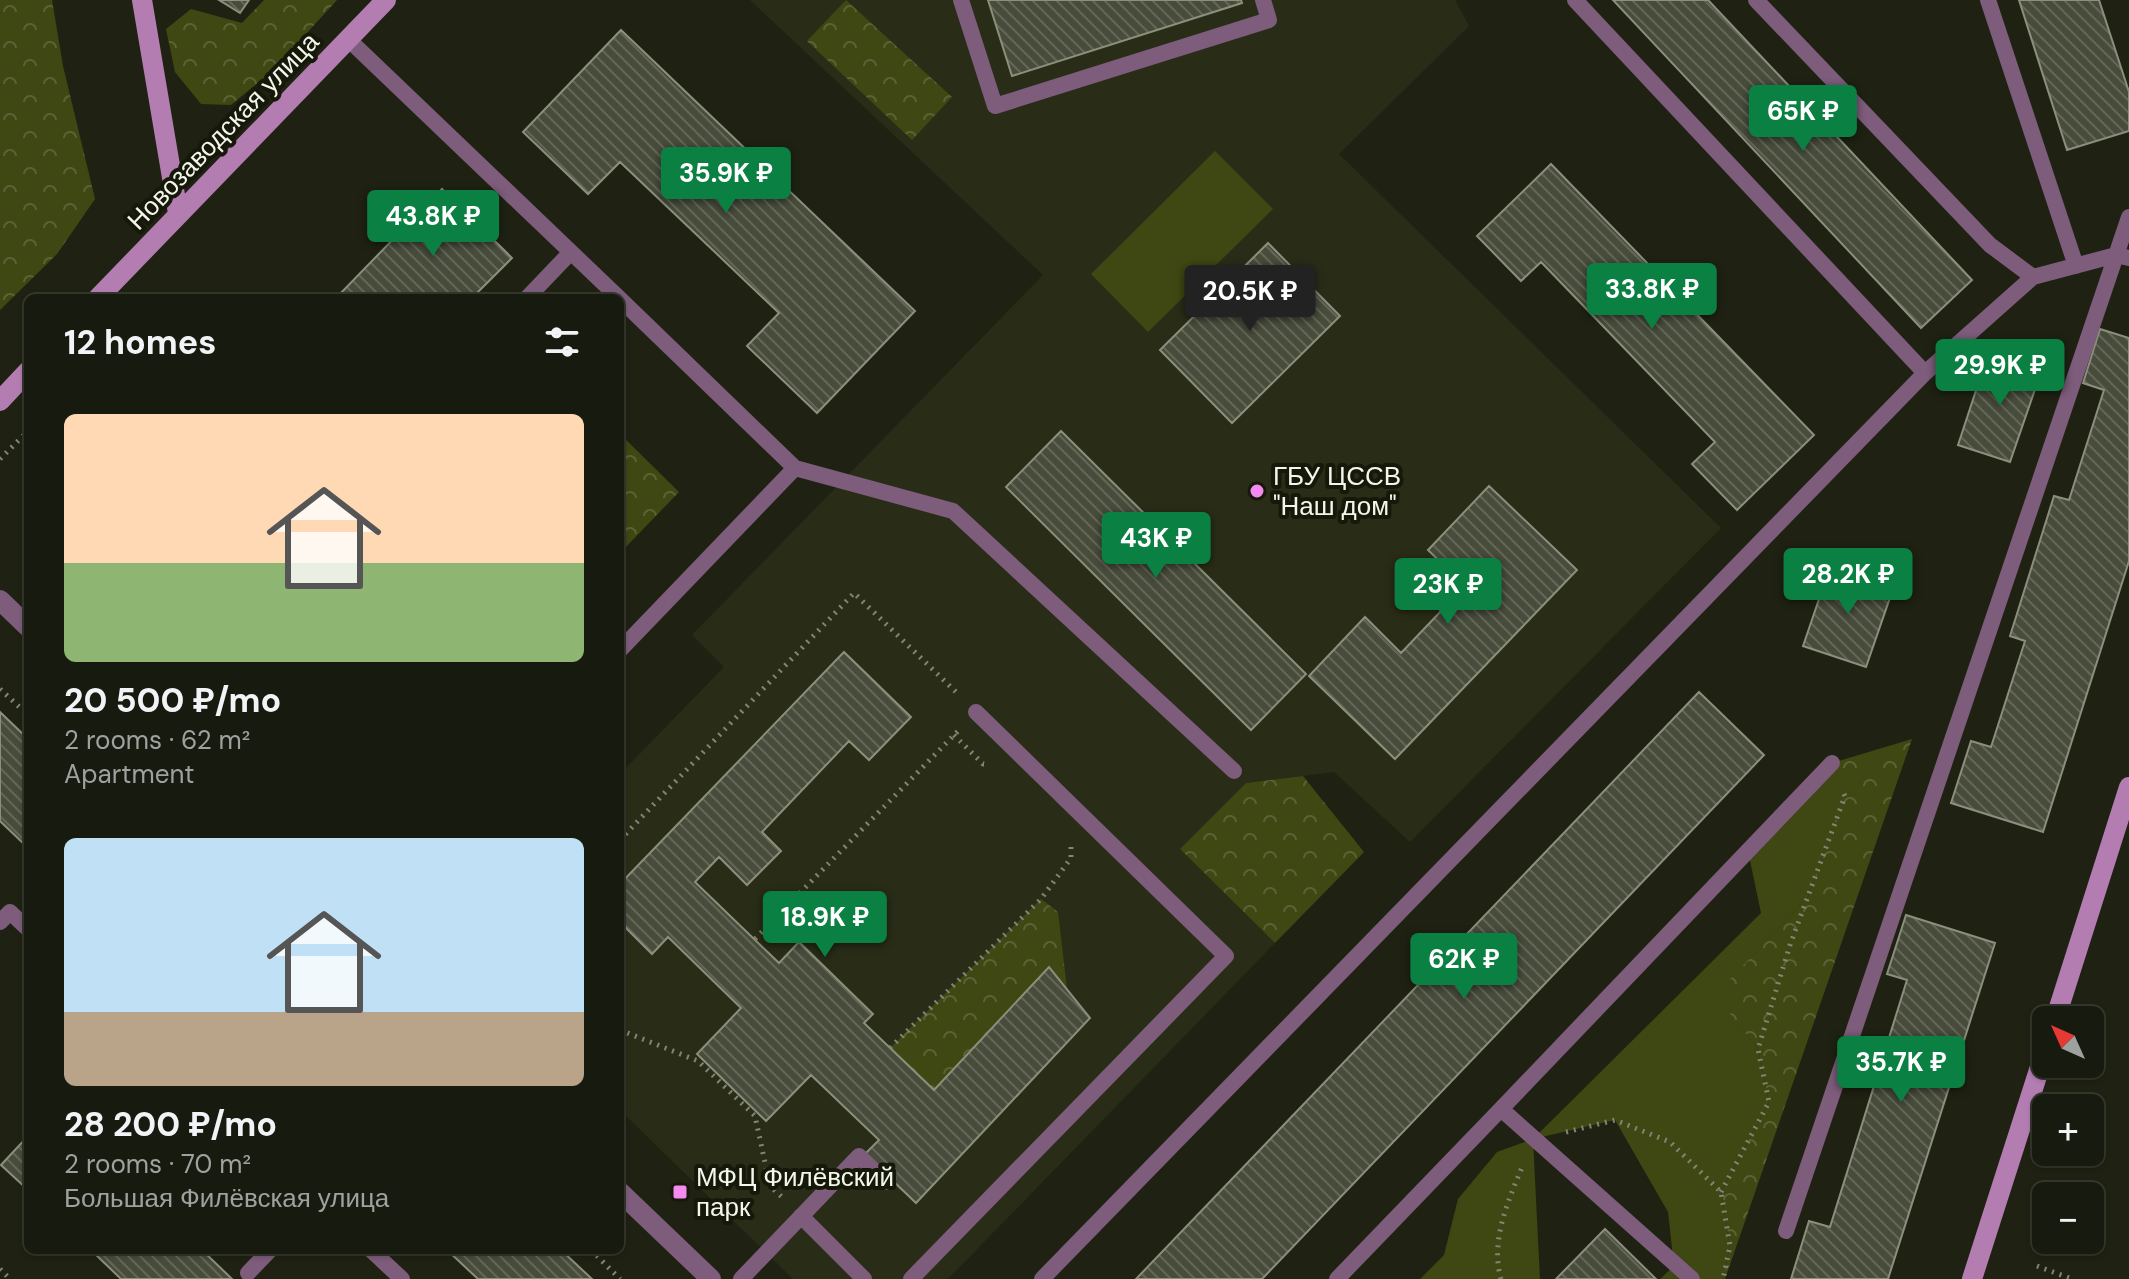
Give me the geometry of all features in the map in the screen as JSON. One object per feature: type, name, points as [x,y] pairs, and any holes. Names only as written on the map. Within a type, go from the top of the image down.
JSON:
[{"type":"street","points":[[142,0],[178,213]]},
{"type":"street","name":"Новозаводская улица","points":[[102,294],[386,0]]},
{"type":"street","points":[[0,401],[24,375]]},
{"type":"street","points":[[0,600],[24,623]]},
{"type":"street","points":[[2059,1006],[2129,787]]},
{"type":"street","points":[[1972,1279],[2036,1078]]},
{"type":"street","points":[[624,1196],[711,1279]]},
{"type":"lane","points":[[961,0],[995,106],[1269,20],[1263,0]]},
{"type":"lane","points":[[1575,0],[1925,373]]},
{"type":"lane","points":[[1756,0],[1990,245],[2033,277]]},
{"type":"lane","points":[[1988,0],[2076,266]]},
{"type":"lane","points":[[348,39],[614,294]]},
{"type":"lane","points":[[1786,1231],[2123,256],[2129,217]]},
{"type":"lane","points":[[531,294],[571,252]]},
{"type":"lane","points":[[1045,1278],[1925,373],[2033,277],[2123,256]]},
{"type":"lane","points":[[624,304],[795,468],[953,511],[1234,771]]},
{"type":"lane","points":[[624,646],[795,468]]},
{"type":"lane","points":[[911,1279],[1226,956],[976,712]]},
{"type":"lane","points":[[1337,1279],[1832,763]]},
{"type":"lane","points":[[0,922],[10,912],[24,925]]},
{"type":"lane","points":[[1501,1109],[1674,1267],[1692,1279]]},
{"type":"lane","points":[[741,1279],[859,1156],[886,1182],[889,1178]]},
{"type":"lane","points":[[801,1216],[864,1279]]},
{"type":"lane","points":[[248,1273],[266,1254]]},
{"type":"lane","points":[[375,1254],[402,1279]]},
{"type":"path","points":[[0,459],[24,435]]},
{"type":"path","points":[[624,836],[854,593],[976,712],[755,939]]},
{"type":"path","points":[[0,689],[24,711]]},
{"type":"path","points":[[954,735],[983,764],[994,765]]},
{"type":"path","points":[[1721,1192],[1769,1102],[1758,1049],[1790,945],[1845,796],[1832,763]]},
{"type":"path","points":[[890,1048],[1041,899],[1071,858],[1071,831]]},
{"type":"path","points":[[624,1031],[698,1061],[731,1090],[755,1116],[770,1186],[801,1216]]},
{"type":"path","points":[[595,1254],[620,1279]]},
{"type":"path","points":[[2037,1266],[2072,1279]]},
{"type":"path","points":[[0,1269],[10,1279]]},
{"type":"shaded area","points":[[750,0],[1455,0],[1469,26],[1339,154],[1721,528],[1410,842],[1334,772],[1246,783],[1180,849],[1275,943],[948,1279],[793,1279],[624,1114],[624,770],[724,667],[692,635],[1043,275]]},
{"type":"green space","points":[[0,0],[52,0],[63,66],[95,199],[57,254],[0,310]]},
{"type":"green space","points":[[264,0],[337,0],[272,71],[231,105],[201,104],[175,72],[166,29],[191,9],[242,23]]},
{"type":"green space","points":[[846,0],[952,97],[912,140],[807,41]]},
{"type":"green space","points":[[1215,151],[1273,209],[1148,332],[1091,274]]},
{"type":"green space","points":[[624,438],[679,492],[624,549]]},
{"type":"green space","points":[[1912,739],[1723,1279],[1730,1246],[1721,1192],[1769,1102],[1758,1049],[1715,995],[1808,897],[1844,796],[1832,763]]},
{"type":"green space","points":[[1832,763],[1845,796],[1808,897],[1716,995],[1758,1049],[1769,1102],[1721,1192],[1730,1246],[1723,1279],[1660,1279],[1674,1266],[1668,1212],[1615,1120],[1533,1139],[1761,913],[1748,851]]},
{"type":"green space","points":[[1303,776],[1364,852],[1275,943],[1180,849],[1246,783]]},
{"type":"green space","points":[[1041,899],[1058,912],[1067,989],[1048,968],[934,1090],[890,1048]]},
{"type":"green space","points":[[1533,1139],[1540,1279],[1420,1279],[1444,1255],[1458,1199],[1497,1152]]},
{"type":"building","points":[[219,0],[249,0],[240,13]]},
{"type":"building","points":[[988,0],[1241,0],[1242,3],[1012,76]]},
{"type":"building","points":[[1613,0],[1708,0],[1972,280],[1921,328]]},
{"type":"building","points":[[2019,0],[2099,0],[2129,92],[2129,131],[2067,150]]},
{"type":"building","points":[[621,30],[915,311],[817,413],[747,346],[779,313],[620,162],[588,194],[523,132]]},
{"type":"building","points":[[1551,164],[1814,435],[1737,510],[1692,464],[1715,442],[1541,262],[1521,281],[1477,236]]},
{"type":"building","points":[[442,189],[512,258],[476,294],[340,294]]},
{"type":"building","points":[[1268,243],[1340,316],[1232,423],[1160,350]]},
{"type":"building","points":[[2100,329],[2129,338],[2129,561],[2043,832],[1951,803],[1971,741],[1991,747],[2025,641],[2010,636],[2054,496],[2069,500],[2104,390],[2083,383]]},
{"type":"building","points":[[1989,351],[2042,369],[2010,462],[1958,445]]},
{"type":"building","points":[[1061,431],[1306,674],[1251,730],[1006,487]]},
{"type":"building","points":[[1489,486],[1577,570],[1395,759],[1309,676],[1365,617],[1401,653],[1465,586],[1428,550]]},
{"type":"building","points":[[1831,564],[1894,586],[1866,667],[1803,646]]},
{"type":"building","points":[[844,652],[911,717],[869,760],[849,741],[762,832],[781,851],[747,885],[719,857],[695,882],[779,963],[799,942],[873,1014],[864,1023],[934,1090],[1049,967],[1090,1018],[916,1203],[865,1154],[879,1140],[811,1075],[766,1121],[697,1054],[741,1008],[668,937],[652,954],[624,926],[624,880]]},
{"type":"building","points":[[1699,692],[1764,755],[1262,1279],[1136,1279]]},
{"type":"building","points":[[0,712],[24,735],[24,844],[0,821]]},
{"type":"building","points":[[1906,915],[1995,943],[1888,1279],[1791,1279],[1809,1221],[1830,1227],[1907,980],[1887,974]]},
{"type":"building","points":[[24,1140],[24,1186],[1,1165]]},
{"type":"building","points":[[1605,1229],[1656,1279],[1556,1279]]},
{"type":"building","points":[[95,1254],[206,1254],[232,1279],[121,1279]]},
{"type":"building","points":[[451,1254],[565,1254],[592,1279],[478,1279]]},
{"type":"place","name":"ГБУ ЦССВ \"Наш дом\"","points":[[1257,491]]},
{"type":"place","name":"МФЦ Филёвский парк","points":[[680,1192]]}]
